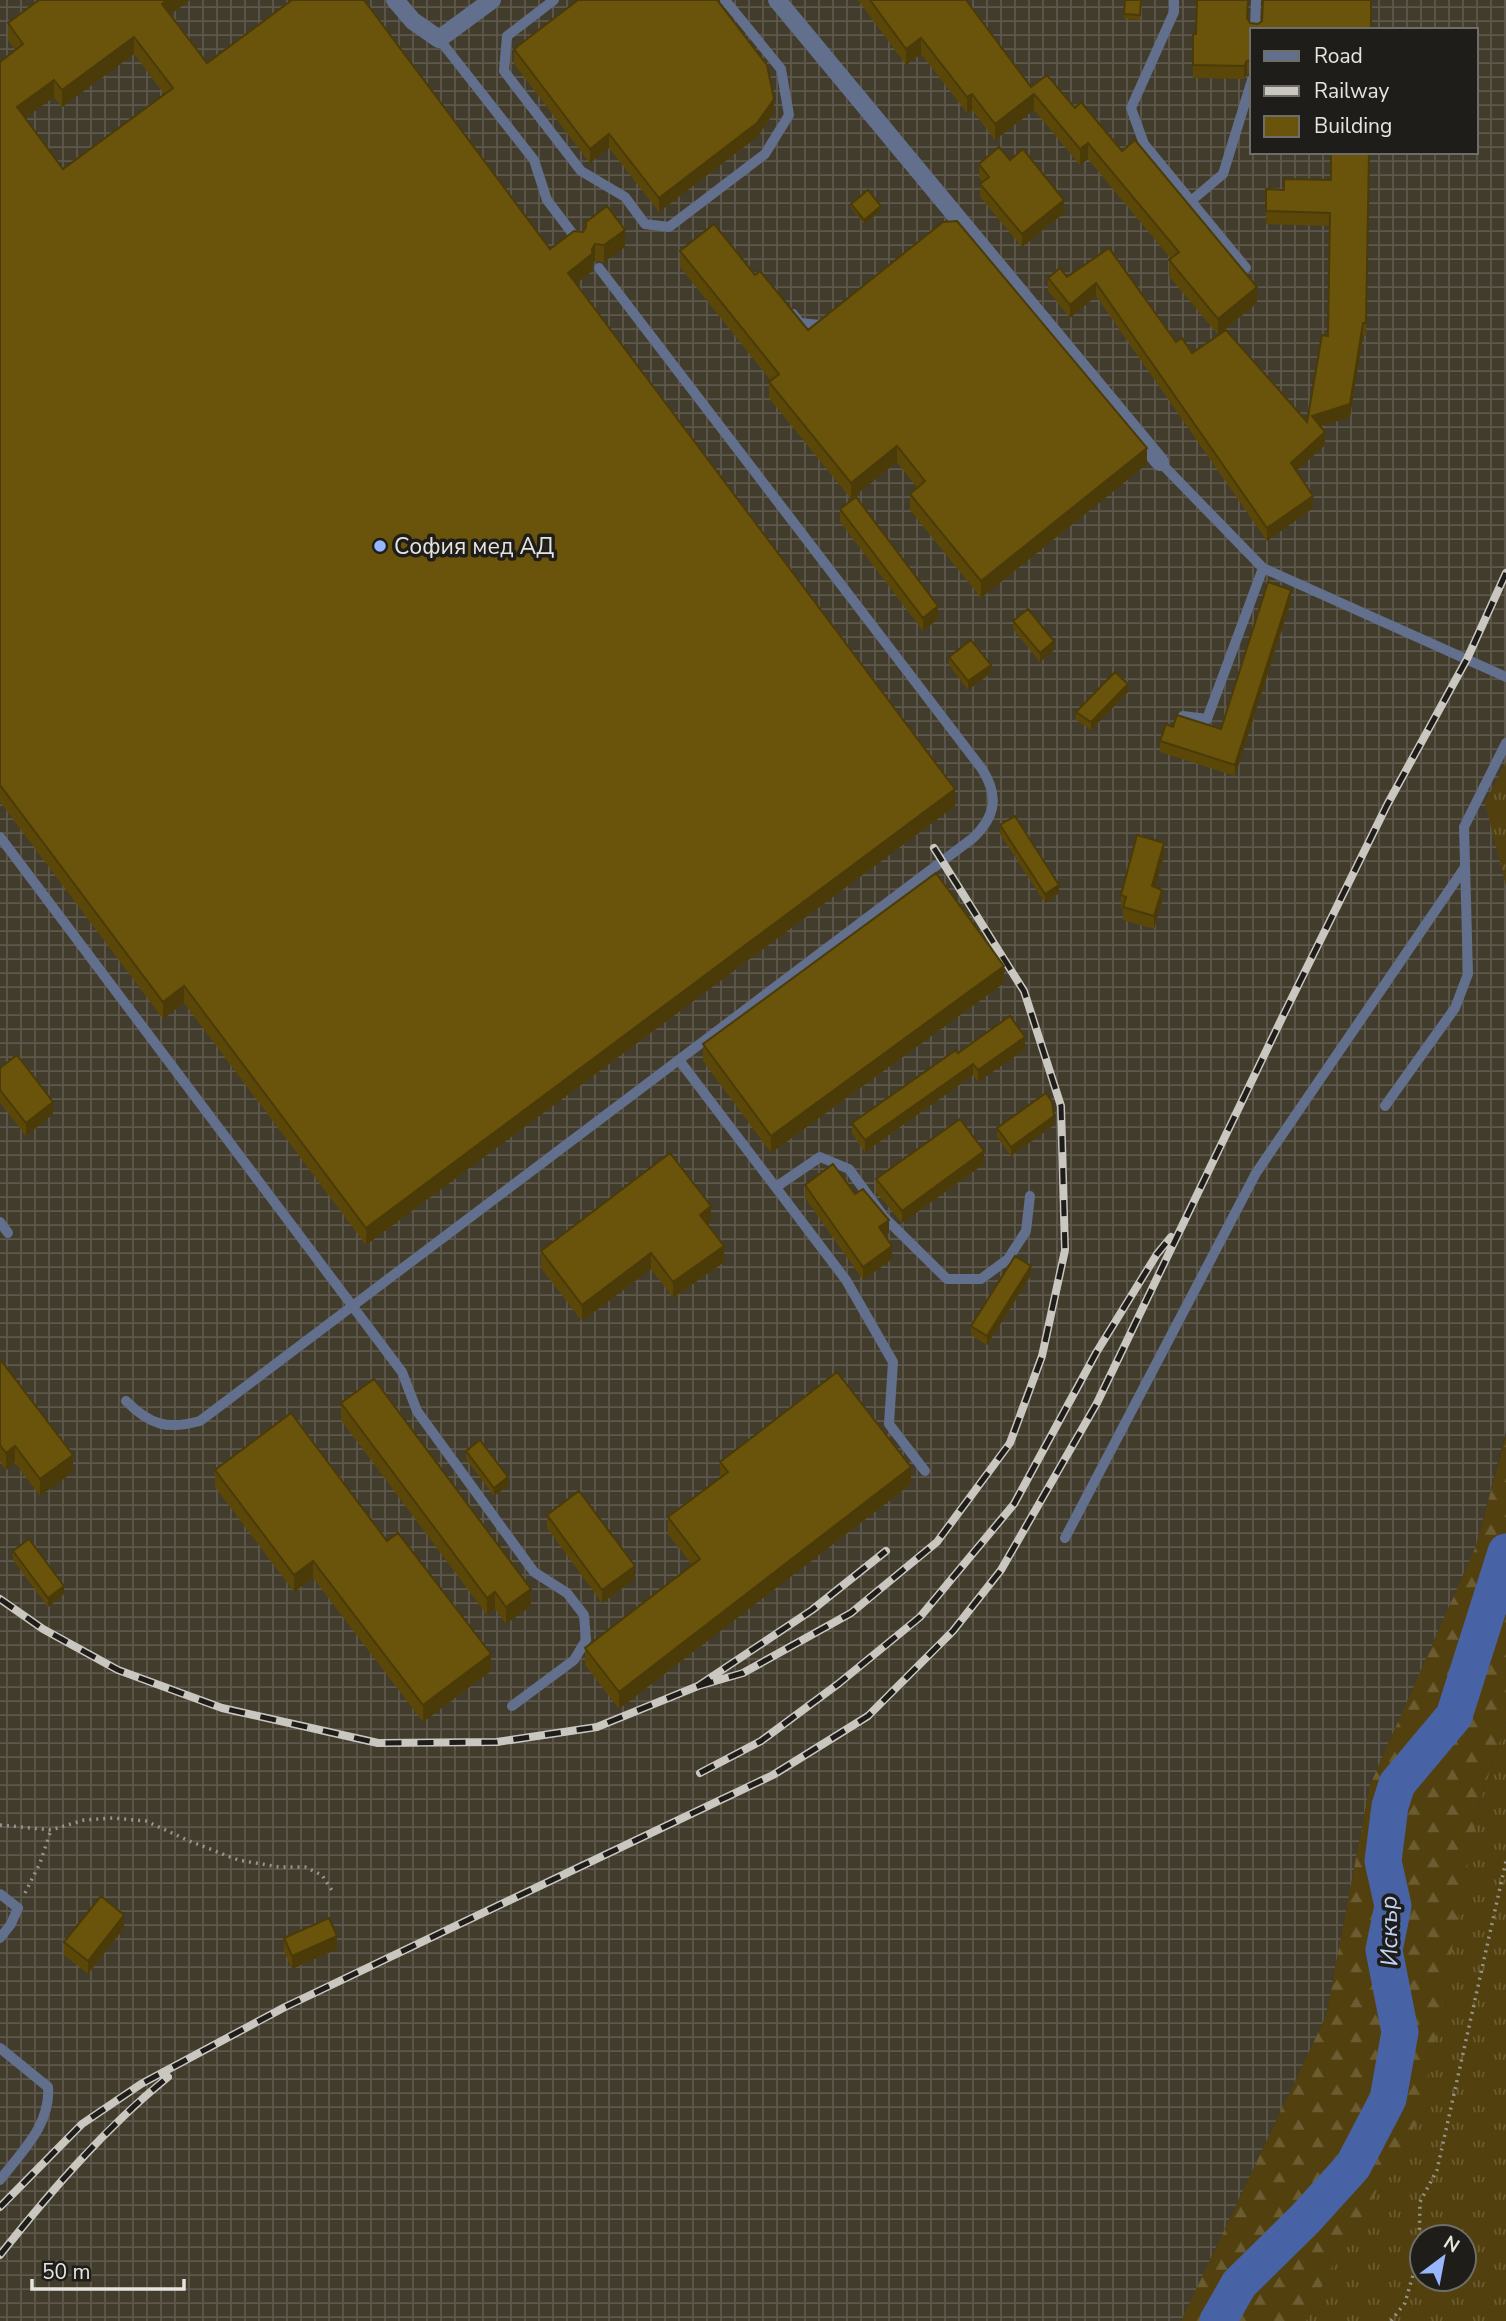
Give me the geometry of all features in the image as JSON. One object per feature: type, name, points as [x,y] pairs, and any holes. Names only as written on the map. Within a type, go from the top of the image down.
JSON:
[{"type":"street","points":[[396,0],[412,21],[439,39],[492,0]]},
{"type":"street","points":[[776,0],[951,219],[1160,462]]},
{"type":"lane","points":[[554,0],[507,36],[504,71],[582,171],[625,197],[645,224],[669,227],[765,154],[789,115],[780,69],[725,0]]},
{"type":"lane","points":[[1174,0],[1174,12],[1131,108],[1144,144],[1246,268]]},
{"type":"lane","points":[[1255,28],[1256,0]]},
{"type":"lane","points":[[439,39],[534,160],[547,200],[579,242]]},
{"type":"lane","points":[[1191,201],[1223,174],[1250,86]]},
{"type":"lane","points":[[126,1401],[141,1416],[159,1424],[180,1426],[200,1421],[973,838],[984,828],[992,813],[994,798],[990,782],[982,769],[599,268]]},
{"type":"lane","points":[[785,303],[800,323],[820,325],[841,308]]},
{"type":"lane","points":[[1160,462],[1263,568],[1506,677]]},
{"type":"lane","points":[[1183,716],[1207,719],[1263,568]]},
{"type":"lane","points":[[1385,1106],[1455,1008],[1468,974],[1465,827],[1506,743]]},
{"type":"lane","points":[[0,838],[402,1372],[417,1411],[534,1572],[567,1593],[584,1615],[586,1640],[574,1660],[512,1706]]},
{"type":"lane","points":[[1065,1538],[1255,1173],[1465,867]]},
{"type":"lane","points":[[679,1060],[846,1280],[893,1362],[889,1424],[925,1471]]},
{"type":"lane","points":[[776,1188],[820,1157],[849,1169],[884,1217],[947,1279],[981,1279],[1008,1259],[1026,1231],[1030,1196]]},
{"type":"lane","points":[[0,1222],[8,1233]]},
{"type":"lane","points":[[0,1894],[18,1908],[11,1924],[0,1938]]},
{"type":"lane","points":[[0,2048],[48,2087],[49,2097],[39,2129],[0,2180]]},
{"type":"path","points":[[0,1825],[51,1830],[84,1820],[113,1818],[146,1821],[238,1860],[279,1867],[305,1867],[323,1875],[334,1892]]},
{"type":"path","points":[[18,1908],[40,1863],[51,1830]]},
{"type":"path","points":[[1391,2321],[1405,2303],[1419,2254],[1420,2202],[1437,2170],[1506,1861]]},
{"type":"shaded area","points":[[0,0],[1506,0],[1506,1431],[1476,1546],[1370,1785],[1326,2016],[1181,2321],[0,2321]]},
{"type":"green space","points":[[1506,762],[1506,886],[1485,803]]},
{"type":"green space","points":[[1506,1434],[1506,1722],[1478,1808],[1422,2114],[1327,2276],[1306,2321],[1181,2321],[1326,2016],[1370,1785],[1476,1546]]},
{"type":"green space","points":[[1506,1722],[1506,2321],[1306,2321],[1327,2276]]},
{"type":"building","name":"София мед АД","points":[[39,0],[167,0],[162,4],[207,63],[292,0],[364,0],[550,249],[574,231],[583,232],[586,222],[607,206],[625,230],[604,245],[595,244],[592,254],[568,273],[955,789],[366,1228],[184,986],[163,1002],[0,785],[0,62],[23,44],[8,23]],"holes":[[[134,37],[173,88],[63,169],[17,107],[54,80],[62,90]]]},
{"type":"building","points":[[578,0],[717,0],[767,65],[774,99],[757,123],[659,198],[609,134],[590,149],[514,49]]},
{"type":"building","points":[[870,0],[966,0],[1031,87],[1047,75],[1075,108],[1081,102],[1122,151],[1135,140],[1257,287],[1218,319],[1169,260],[1179,252],[1088,143],[1080,149],[1034,94],[995,124],[972,94],[967,97],[921,38],[906,49]]},
{"type":"building","points":[[1125,0],[1141,0],[1140,15],[1124,14]]},
{"type":"building","points":[[1197,0],[1248,0],[1247,18],[1250,23],[1258,24],[1262,21],[1263,0],[1371,0],[1371,28],[1250,28],[1250,60],[1244,66],[1193,65],[1193,34],[1196,34]]},
{"type":"building","points":[[999,147],[1010,160],[1023,149],[1064,200],[1022,234],[980,184],[989,177],[979,164]]},
{"type":"building","points":[[1331,154],[1369,154],[1366,323],[1363,323],[1350,404],[1312,416],[1325,432],[1291,463],[1313,496],[1267,528],[1096,283],[1070,305],[1048,278],[1060,268],[1067,277],[1109,248],[1176,342],[1182,338],[1192,353],[1226,330],[1307,422],[1322,335],[1328,336],[1330,213],[1266,211],[1266,189],[1284,190],[1284,179],[1331,180]]},
{"type":"building","points":[[868,190],[881,206],[864,220],[851,204]]},
{"type":"building","points":[[957,221],[1147,448],[981,581],[910,494],[925,481],[897,446],[851,483],[769,382],[779,374],[680,251],[714,224],[755,275],[760,271],[808,330],[943,222]]},
{"type":"building","points":[[856,497],[938,606],[923,618],[840,509]]},
{"type":"building","points":[[1268,582],[1291,590],[1235,765],[1160,741],[1166,724],[1173,727],[1177,715],[1221,729]]},
{"type":"building","points":[[1028,609],[1054,641],[1040,653],[1013,621]]},
{"type":"building","points":[[971,640],[991,665],[968,681],[949,657]]},
{"type":"building","points":[[1115,672],[1128,684],[1091,722],[1076,712]]},
{"type":"building","points":[[1015,816],[1059,885],[1045,894],[1000,825]]},
{"type":"building","points":[[1137,835],[1164,843],[1152,886],[1162,890],[1154,916],[1123,907],[1126,897],[1121,895]]},
{"type":"building","points":[[936,873],[1004,966],[771,1136],[703,1044]]},
{"type":"building","points":[[1010,1016],[1025,1037],[978,1070],[973,1064],[865,1140],[852,1123],[956,1050],[958,1053]]},
{"type":"building","points":[[17,1055],[53,1102],[26,1123],[0,1090],[0,1068]]},
{"type":"building","points":[[1046,1093],[1052,1102],[1054,1116],[1011,1147],[997,1128]]},
{"type":"building","points":[[960,1119],[984,1151],[902,1211],[876,1179]]},
{"type":"building","points":[[670,1153],[711,1206],[700,1215],[724,1246],[673,1282],[651,1253],[582,1305],[541,1251]]},
{"type":"building","points":[[833,1164],[855,1194],[863,1189],[889,1220],[879,1227],[892,1246],[863,1267],[805,1185]]},
{"type":"building","points":[[1015,1256],[1031,1266],[987,1336],[971,1326]]},
{"type":"building","points":[[0,1359],[73,1455],[40,1479],[15,1446],[6,1453],[0,1445]]},
{"type":"building","points":[[837,1372],[911,1467],[619,1692],[585,1648],[700,1559],[668,1517],[728,1472],[720,1462]]},
{"type":"building","points":[[374,1379],[531,1589],[506,1607],[495,1592],[487,1598],[341,1403]]},
{"type":"building","points":[[291,1413],[387,1541],[398,1533],[491,1654],[423,1705],[313,1561],[294,1575],[215,1470]]},
{"type":"building","points":[[480,1440],[508,1477],[494,1488],[466,1451]]},
{"type":"building","points":[[579,1491],[635,1566],[602,1590],[547,1515]]},
{"type":"building","points":[[29,1539],[64,1586],[48,1598],[13,1551]]},
{"type":"building","points":[[101,1896],[124,1915],[88,1961],[64,1942]]},
{"type":"building","points":[[329,1918],[337,1936],[292,1956],[284,1938]]},
{"type":"waterway","name":"Искър","points":[[1218,2321],[1239,2284],[1305,2219],[1353,2166],[1388,2099],[1400,2032],[1384,1950],[1393,1906],[1383,1861],[1390,1806],[1397,1784],[1454,1716],[1506,1552]]},
{"type":"railway","points":[[0,2207],[82,2124],[141,2084],[285,2007],[773,1775],[868,1716],[953,1631],[1001,1570],[1097,1403],[1282,1018],[1387,805],[1467,659],[1506,573]]},
{"type":"railway","points":[[698,1686],[743,1673],[851,1613],[937,1542],[1010,1443],[1042,1356],[1065,1250],[1061,1106],[1024,991],[934,848]]},
{"type":"railway","points":[[700,1773],[761,1741],[838,1684],[920,1617],[1014,1504],[1096,1353],[1157,1254],[1171,1237]]},
{"type":"railway","points":[[0,1599],[43,1629],[118,1670],[222,1708],[378,1743],[497,1742],[597,1727],[698,1686],[812,1610],[886,1551]]},
{"type":"railway","points":[[0,2255],[79,2162],[122,2118],[168,2077]]},
{"type":"place","name":"София мед АД","points":[[380,546]]}]
